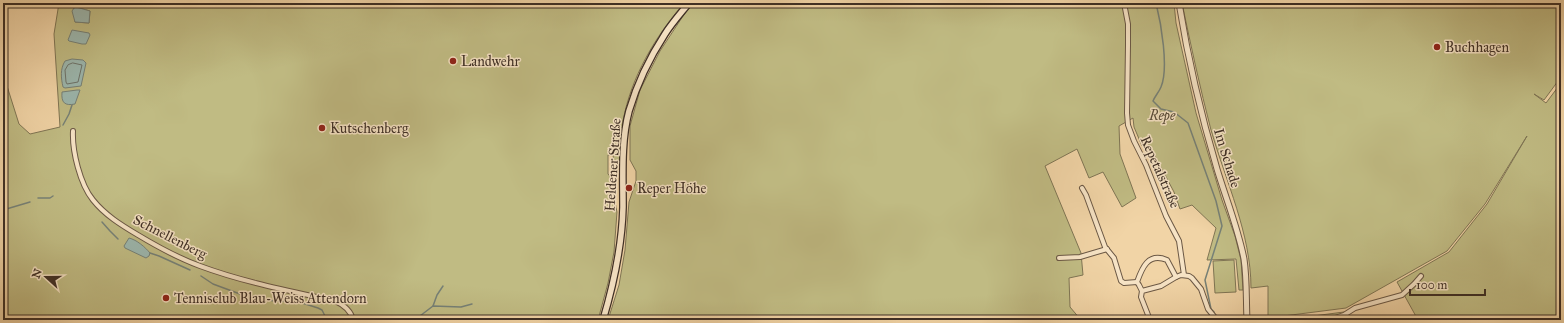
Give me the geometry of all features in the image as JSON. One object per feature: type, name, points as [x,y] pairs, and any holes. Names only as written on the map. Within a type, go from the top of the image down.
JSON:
[{"type":"main road","name":"Heldener Straße","points":[[603,320],[613,287],[620,244],[624,150],[629,112],[637,87],[665,33],[689,3]]},
{"type":"street","name":"Repetalstraße","points":[[1124,3],[1128,24],[1128,125],[1166,216],[1179,241],[1184,276]]},
{"type":"street","name":"Im Schade","points":[[1179,3],[1188,56],[1200,108],[1217,170],[1233,217],[1244,261],[1248,320]]},
{"type":"street","name":"Schnellenberg","points":[[74,131],[73,143],[80,172],[91,198],[101,209],[120,224],[175,256],[201,266],[266,285],[335,301],[346,307],[353,320]]},
{"type":"street","points":[[1082,188],[1105,247],[1114,258],[1122,282],[1137,282]]},
{"type":"street","points":[[1059,258],[1080,257],[1107,249]]},
{"type":"street","points":[[1137,282],[1145,263],[1157,258],[1167,260],[1176,277]]},
{"type":"street","points":[[1142,291],[1161,286],[1176,277],[1184,276],[1192,278],[1201,289],[1208,309],[1217,320]]},
{"type":"street","points":[[1329,320],[1344,315],[1355,308],[1402,295],[1421,276]]},
{"type":"street","points":[[1137,282],[1140,285],[1142,291],[1141,297],[1150,320]]},
{"type":"green space","points":[[59,3],[684,3],[663,30],[638,73],[627,105],[622,126],[619,164],[614,162],[613,155],[608,155],[608,174],[614,181],[614,197],[617,212],[614,252],[608,283],[598,320],[3,320],[3,81],[7,86],[19,124],[30,134],[60,127],[54,34]],"holes":[[[76,7],[90,11],[89,23],[75,22]]]},
{"type":"green space","points":[[694,3],[1174,3],[1176,23],[1196,113],[1222,200],[1235,236],[1241,260],[1243,290],[1239,290],[1236,259],[1207,260],[1216,228],[1192,205],[1180,209],[1174,192],[1148,143],[1142,146],[1134,127],[1133,118],[1119,126],[1120,154],[1136,198],[1122,207],[1103,172],[1089,178],[1077,149],[1045,166],[1081,253],[1083,275],[1069,278],[1070,307],[1081,320],[608,320],[619,285],[625,250],[629,202],[636,181],[636,171],[630,160],[630,126],[640,90],[660,51],[685,13]]},
{"type":"green space","points":[[1182,3],[1561,3],[1561,77],[1544,100],[1534,94],[1546,103],[1561,83],[1561,317],[1557,320],[1418,320],[1397,282],[1449,252],[1487,204],[1527,136],[1485,204],[1447,251],[1346,308],[1268,318],[1268,286],[1251,288],[1247,248],[1237,208],[1211,130]]},
{"type":"green space","points":[[1234,260],[1236,292],[1215,293],[1213,261]]},
{"type":"green space","points":[[1344,312],[1357,320],[1311,320],[1313,316]]},
{"type":"water","points":[[76,7],[90,11],[89,23],[75,22],[72,11]]},
{"type":"water","points":[[72,30],[89,33],[90,35],[86,44],[68,40]]},
{"type":"water","points":[[72,59],[83,60],[86,63],[81,86],[65,88],[63,87],[61,74],[62,67],[65,61]]},
{"type":"water","points":[[80,90],[75,104],[69,105],[64,103],[62,99],[62,92]]},
{"type":"water","points":[[129,238],[135,240],[143,246],[150,253],[149,256],[146,258],[125,248],[124,246]]},
{"type":"waterway","name":"Repe","points":[[1156,3],[1162,33],[1164,69],[1161,87],[1153,101],[1161,109],[1174,112],[1188,123],[1216,201],[1222,226],[1205,280],[1211,309],[1214,314]]},
{"type":"waterway","points":[[63,125],[72,105]]},
{"type":"waterway","points":[[38,198],[50,198],[53,196]]},
{"type":"waterway","points":[[3,210],[30,202]]},
{"type":"waterway","points":[[102,222],[118,239]]},
{"type":"waterway","points":[[150,253],[190,270]]},
{"type":"waterway","points":[[201,276],[213,284],[240,294],[274,301],[299,302],[318,308],[322,310],[327,320]]},
{"type":"waterway","points":[[433,306],[437,295],[443,286]]},
{"type":"waterway","points":[[416,319],[433,306],[461,307],[472,304]]},
{"type":"waterway","points":[[412,320],[422,320]]},
{"type":"place","name":"Buchhagen","points":[[1437,47]]},
{"type":"place","name":"Landwehr","points":[[453,61]]},
{"type":"place","name":"Kutschenberg","points":[[322,128]]},
{"type":"place","name":"Reper Höhe","points":[[629,188]]},
{"type":"place","name":"Tennisclub Blau-Weiss Attendorn","points":[[166,298]]}]
